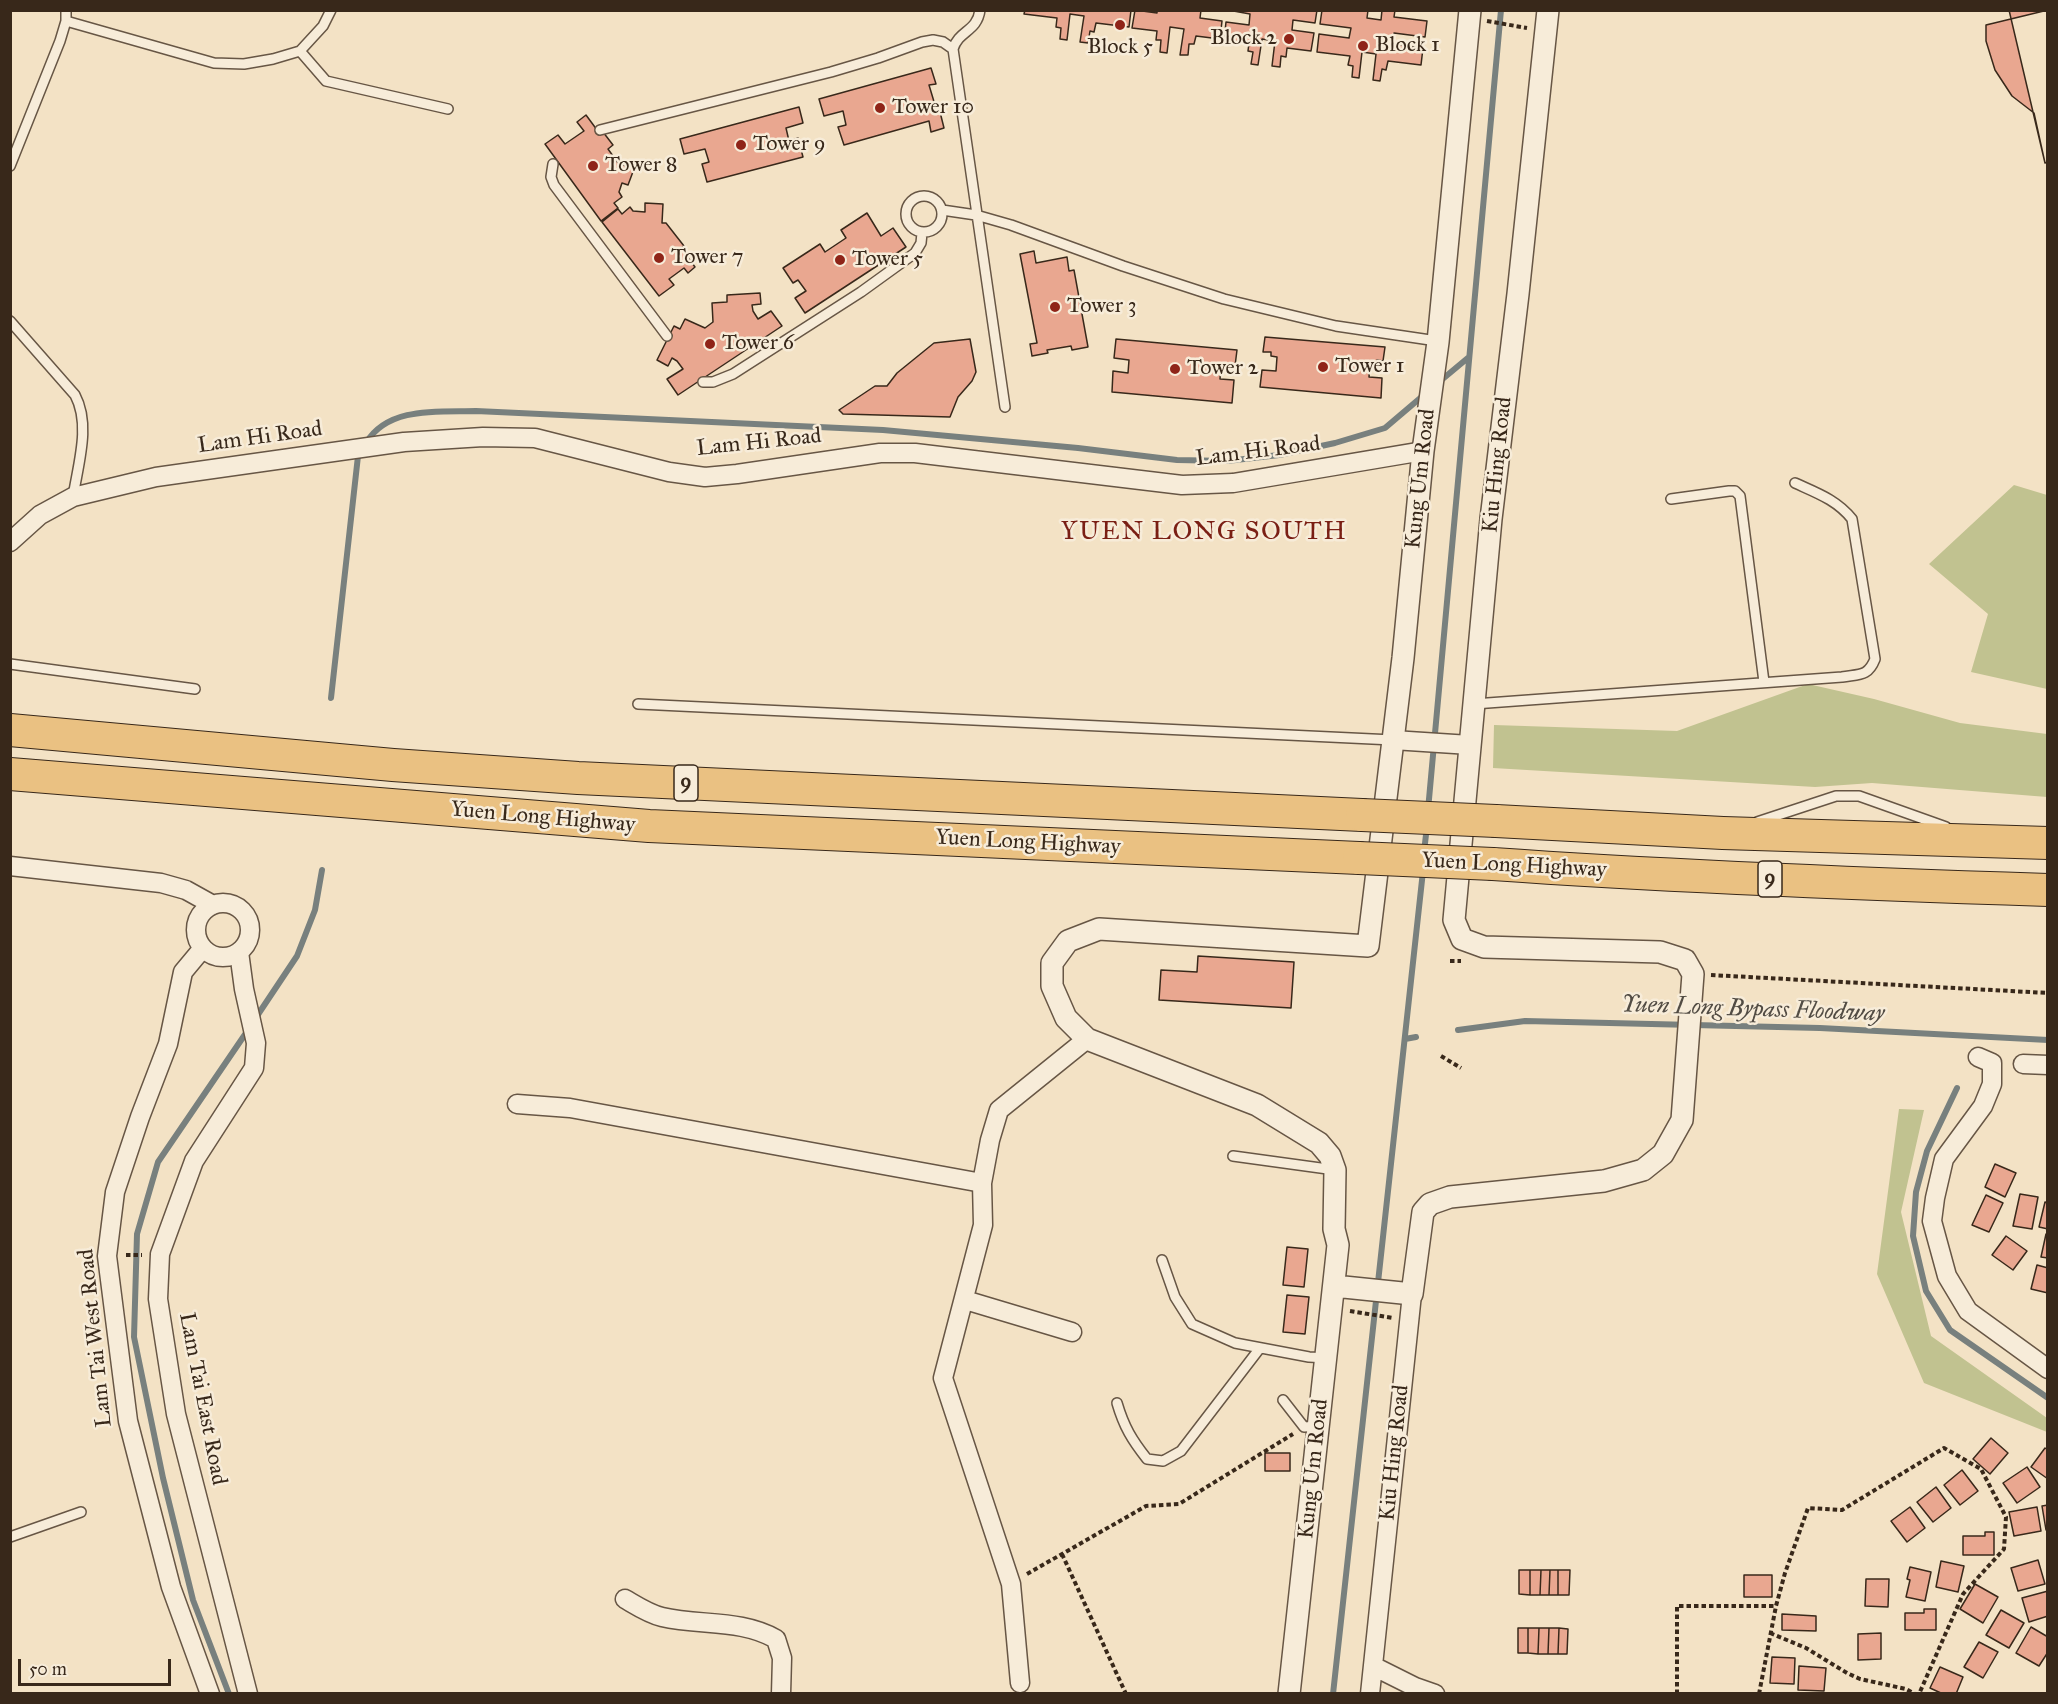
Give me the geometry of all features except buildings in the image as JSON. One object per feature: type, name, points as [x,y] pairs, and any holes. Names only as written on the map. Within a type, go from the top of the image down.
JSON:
[{"type":"highway","name":"Yuen Long Highway","points":[[10,730],[393,765],[578,777],[1723,833],[2048,843]]},
{"type":"highway","name":"Yuen Long Highway","points":[[10,774],[649,826],[2048,890]]},
{"type":"street","name":"Kiu Hing Road","points":[[1370,1694],[1409,1321],[1423,1212],[1430,1204],[1450,1197],[1604,1181],[1643,1170],[1663,1154],[1682,1120],[1693,974],[1685,960],[1660,952],[1484,947],[1462,939],[1454,920],[1491,519],[1548,10]]},
{"type":"street","name":"Kung Um Road","points":[[1087,1039],[1066,1018],[1052,986],[1052,963],[1068,941],[1100,929],[1368,946],[1393,740],[1423,451],[1478,16]]},
{"type":"street","name":"Lam Hi Road","points":[[10,542],[40,515],[73,496],[156,477],[404,442],[483,437],[535,438],[669,472],[705,477],[880,453],[915,453],[1182,485],[1233,483],[1423,451]]},
{"type":"street","points":[[1393,740],[1470,745]]},
{"type":"street","points":[[10,866],[160,883],[186,890],[213,905],[230,904],[245,913],[250,930],[245,946],[232,956],[216,956],[208,953],[198,941],[196,924],[200,916],[213,905]]},
{"type":"street","name":"Lam Tai West Road","points":[[203,948],[183,972],[168,1044],[115,1192],[107,1256],[128,1421],[171,1587],[210,1694]]},
{"type":"street","name":"Lam Tai East Road","points":[[239,952],[244,989],[256,1043],[254,1068],[194,1161],[160,1254],[158,1299],[176,1414],[246,1688]]},
{"type":"street","points":[[1020,1683],[1011,1584],[943,1378],[983,1225],[982,1183],[990,1140],[999,1110],[1087,1039],[1257,1105],[1319,1143],[1330,1156],[1335,1170]]},
{"type":"street","points":[[1978,1057],[1992,1063],[1992,1084],[1983,1106],[1944,1159],[1932,1221],[1936,1240],[1947,1276],[1968,1311],[2048,1369]]},
{"type":"street","points":[[2023,1064],[2048,1065]]},
{"type":"street","points":[[517,1104],[570,1108],[982,1183]]},
{"type":"street","name":"Kung Um Road","points":[[1289,1694],[1312,1427],[1327,1358],[1338,1245],[1334,1229],[1335,1170]]},
{"type":"street","points":[[1334,1287],[1413,1294]]},
{"type":"street","points":[[965,1300],[1072,1332]]},
{"type":"street","points":[[625,1599],[662,1617],[746,1626],[762,1630],[776,1639],[782,1659],[781,1694]]},
{"type":"street","points":[[1373,1666],[1415,1687],[1435,1694]]},
{"type":"lane","points":[[10,166],[66,16],[214,63],[244,64],[300,51],[323,26],[331,10]]},
{"type":"lane","points":[[980,10],[979,20],[975,26],[956,41],[953,49],[1005,407]]},
{"type":"lane","points":[[600,130],[831,72],[922,42],[933,40],[943,42],[953,49]]},
{"type":"lane","points":[[300,51],[326,81],[448,109]]},
{"type":"lane","points":[[554,164],[551,177],[554,185],[667,336]]},
{"type":"lane","points":[[924,196],[936,200],[943,216],[938,227],[922,233],[916,231],[907,222],[906,210],[912,200],[924,196]]},
{"type":"lane","points":[[942,210],[976,215],[1011,225],[1123,266],[1224,299],[1437,351]]},
{"type":"lane","points":[[703,382],[713,382],[733,374],[887,274],[915,253],[921,243],[922,233]]},
{"type":"lane","points":[[10,321],[75,395],[79,403],[83,416],[82,434],[73,496]]},
{"type":"lane","points":[[1474,704],[1865,673],[1871,668],[1875,659],[1852,519],[1832,500],[1795,483]]},
{"type":"lane","points":[[1671,499],[1729,491],[1735,491],[1740,496],[1764,682]]},
{"type":"lane","points":[[10,664],[195,689]]},
{"type":"lane","points":[[638,704],[1393,740]]},
{"type":"lane","points":[[1233,1156],[1335,1170]]},
{"type":"lane","points":[[1162,1260],[1175,1297],[1192,1324],[1235,1344],[1327,1358]]},
{"type":"lane","points":[[1117,1403],[1124,1425],[1134,1443],[1147,1459],[1163,1461],[1181,1451],[1260,1348]]},
{"type":"lane","points":[[1283,1400],[1312,1427]]},
{"type":"lane","points":[[10,1537],[81,1512]]},
{"type":"path","points":[[1478,16],[1536,29]]},
{"type":"path","points":[[1450,961],[1462,961]]},
{"type":"path","points":[[1693,974],[2048,993]]},
{"type":"path","points":[[1441,1056],[1461,1068]]},
{"type":"path","points":[[122,1255],[147,1254]]},
{"type":"path","points":[[1332,1308],[1409,1321]]},
{"type":"path","points":[[1011,1584],[1146,1506],[1179,1504],[1312,1427]]},
{"type":"path","points":[[1759,1694],[1770,1633],[1776,1606],[1808,1508],[1842,1510],[1944,1448],[1981,1469],[2007,1517],[2004,1549],[1963,1594],[1917,1694],[1906,1689],[1860,1679],[1806,1647],[1770,1633]]},
{"type":"path","points":[[1062,1554],[1126,1694]]},
{"type":"path","points":[[1677,1694],[1677,1606],[1776,1606]]},
{"type":"green space","points":[[2014,485],[2047,495],[2047,689],[1971,672],[1988,614],[1929,564]]},
{"type":"green space","points":[[1808,684],[1874,699],[1960,723],[2047,734],[2047,797],[1872,783],[1815,787],[1493,768],[1494,725],[1677,731]]},
{"type":"green space","points":[[1899,1109],[1924,1110],[1901,1212],[1931,1336],[2047,1418],[2047,1432],[1924,1383],[1877,1274]]},
{"type":"waterway","points":[[1428,810],[1501,10]]},
{"type":"waterway","points":[[1439,382],[1469,357]]},
{"type":"waterway","points":[[366,443],[376,431],[401,417],[415,413],[476,411],[883,430],[1078,448],[1177,460],[1227,461],[1279,455],[1335,443],[1385,428],[1425,394]]},
{"type":"waterway","points":[[331,698],[360,452]]},
{"type":"waterway","points":[[1424,852],[1427,826]]},
{"type":"waterway","points":[[255,1019],[297,956],[315,910],[322,870]]},
{"type":"waterway","points":[[1333,1694],[1423,871]]},
{"type":"waterway","name":"Yuen Long Bypass Floodway","points":[[1458,1030],[1525,1021],[1820,1028],[2048,1040]]},
{"type":"waterway","points":[[229,1694],[193,1600],[163,1478],[134,1337],[137,1234],[158,1162],[248,1030]]},
{"type":"waterway","name":"Yuen Long Bypass Floodway","points":[[1405,1039],[1416,1037]]},
{"type":"waterway","points":[[1957,1088],[1927,1151],[1916,1192],[1913,1236],[1926,1291],[1950,1330],[2048,1398]]},
{"type":"place","name":"Block 5","points":[[1120,25]]},
{"type":"place","name":"Block 2","points":[[1289,39]]},
{"type":"place","name":"Block 1","points":[[1363,46]]},
{"type":"place","name":"Tower 10","points":[[880,108]]},
{"type":"place","name":"Tower 9","points":[[741,145]]},
{"type":"place","name":"Tower 8","points":[[593,166]]},
{"type":"place","name":"Tower 7","points":[[659,258]]},
{"type":"place","name":"Tower 5","points":[[840,260]]},
{"type":"place","name":"Tower 3","points":[[1055,307]]},
{"type":"place","name":"Tower 6","points":[[710,344]]},
{"type":"place","name":"Tower 1","points":[[1323,367]]},
{"type":"place","name":"Tower 2","points":[[1175,369]]},
{"type":"district","name":"YUEN LONG SOUTH","points":[[1204,533]]}]
